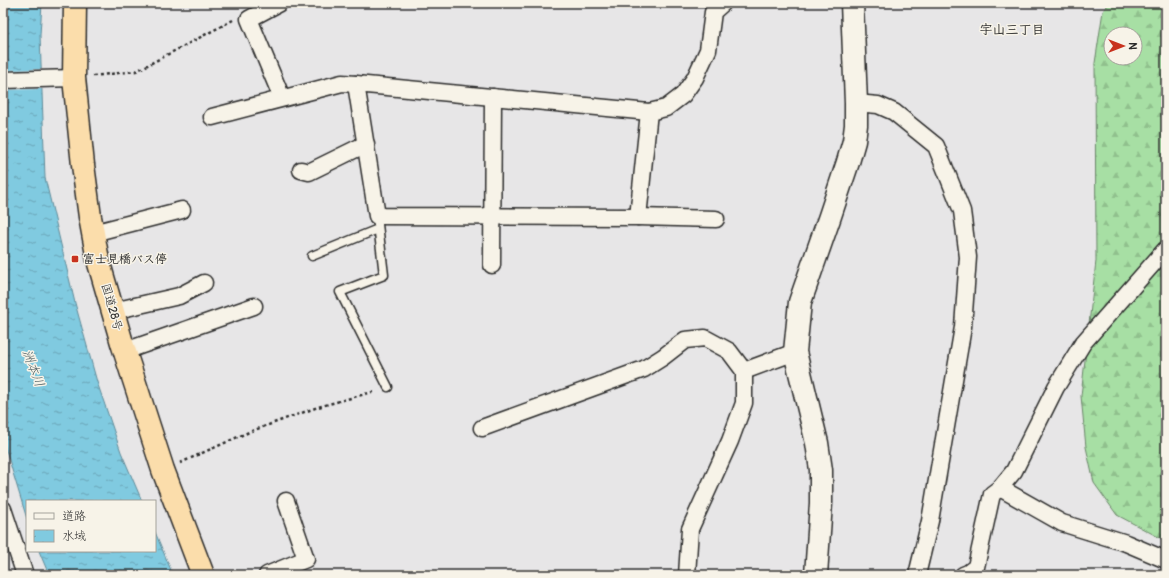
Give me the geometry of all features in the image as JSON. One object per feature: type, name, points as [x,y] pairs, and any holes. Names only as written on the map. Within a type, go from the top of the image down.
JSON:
[{"type":"highway","name":"国道28号","points":[[75,3],[74,78],[83,165],[98,260],[163,470],[204,575]]},
{"type":"street","points":[[212,117],[342,83],[648,112],[666,108],[682,95],[695,78],[708,50],[713,12],[723,3]]},
{"type":"street","points":[[816,575],[821,503],[821,470],[817,443],[795,352],[800,302],[848,162],[856,125],[852,3]]},
{"type":"street","points":[[277,4],[249,19],[282,98]]},
{"type":"street","points":[[3,80],[74,78]]},
{"type":"street","points":[[356,84],[378,223],[492,217],[638,217],[716,219]]},
{"type":"street","points":[[492,265],[493,97]]},
{"type":"street","points":[[856,103],[878,105],[894,112],[936,146],[962,211],[968,257],[963,327],[930,521],[917,575]]},
{"type":"street","points":[[638,217],[648,112]]},
{"type":"street","points":[[300,170],[309,172],[366,144]]},
{"type":"street","points":[[93,233],[182,210]]},
{"type":"street","points":[[963,575],[976,567],[992,494],[1000,488],[1014,471],[1056,387],[1083,343],[1166,248]]},
{"type":"street","points":[[113,311],[179,296],[204,283]]},
{"type":"street","points":[[125,351],[254,306]]},
{"type":"street","points":[[482,428],[644,369],[685,340],[705,338],[729,351],[744,371],[744,403],[730,441],[690,529],[687,575]]},
{"type":"street","points":[[744,371],[795,352]]},
{"type":"street","points":[[1000,488],[1062,523],[1126,543],[1166,560]]},
{"type":"street","points":[[267,575],[306,558],[286,501]]},
{"type":"street","points":[[3,509],[25,575]]},
{"type":"lane","points":[[312,256],[378,223],[384,275],[340,292],[388,387]]},
{"type":"path","points":[[74,78],[142,68],[233,19]]},
{"type":"path","points":[[163,470],[249,432],[311,409],[388,387]]},
{"type":"green space","points":[[1109,3],[1166,3],[1166,541],[1117,515],[1094,483],[1086,447],[1081,396],[1096,261],[1095,63],[1103,11]]},
{"type":"water","name":"洲本川","points":[[3,3],[42,3],[40,35],[45,178],[75,303],[97,382],[121,452],[142,500],[26,500],[26,516],[3,440]]},
{"type":"water","points":[[156,534],[173,575],[49,575],[39,552],[156,552]]},
{"type":"pier","points":[[43,69],[43,89],[3,90],[3,70]]},
{"type":"place","name":"富士見橋バス停","points":[[75,259]]},
{"type":"district","name":"宇山三丁目","points":[[1012,29]]}]
